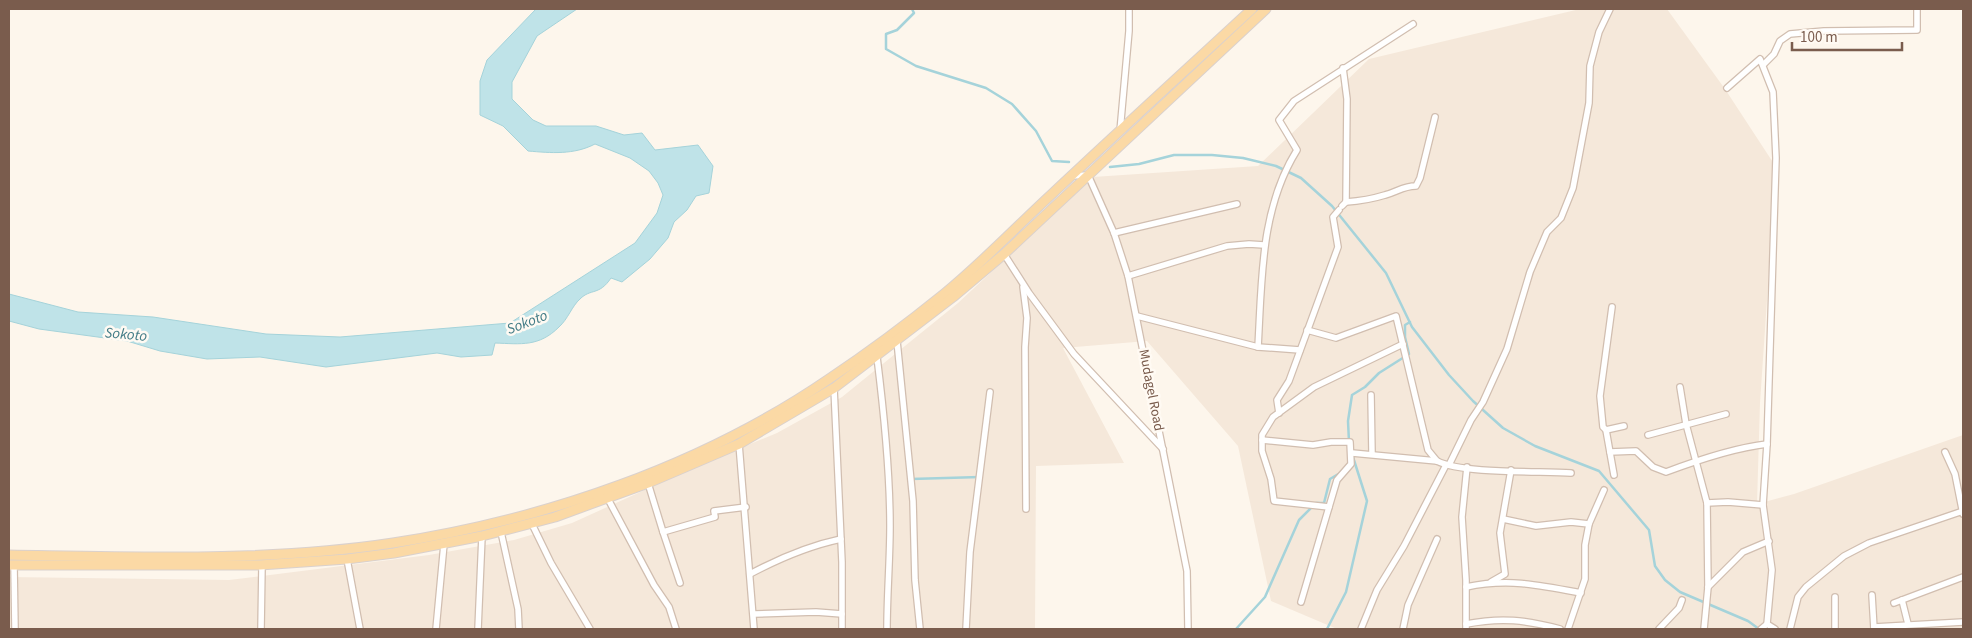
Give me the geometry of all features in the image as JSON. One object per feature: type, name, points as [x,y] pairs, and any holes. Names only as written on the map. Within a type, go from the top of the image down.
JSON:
[{"type":"main road","points":[[9,556],[304,554],[393,544],[480,527],[586,498],[732,437],[827,381],[945,293],[1252,9]]},
{"type":"main road","points":[[12,565],[262,565],[347,559],[444,544],[532,524],[608,499],[739,444],[834,388],[953,297],[1004,254],[1266,9]]},
{"type":"street","points":[[1120,132],[1129,31],[1129,9]]},
{"type":"street","points":[[1361,629],[1378,590],[1404,546],[1476,411],[1483,402],[1508,349],[1530,272],[1546,232],[1561,218],[1572,188],[1589,103],[1590,66],[1599,32],[1610,9]]},
{"type":"street","points":[[1763,65],[1774,54],[1780,41],[1790,34],[1824,31],[1917,30],[1917,9]]},
{"type":"street","points":[[1258,347],[1264,245],[1275,194],[1297,150],[1283,130],[1279,120],[1294,101],[1413,24]]},
{"type":"street","points":[[1728,88],[1760,59],[1774,92],[1776,158],[1767,444],[1763,505],[1772,570],[1763,627],[1775,629]]},
{"type":"street","points":[[1343,68],[1347,99],[1343,206]]},
{"type":"street","points":[[1279,413],[1277,400],[1289,381],[1338,247],[1333,217],[1343,206],[1367,200],[1405,186],[1416,186],[1420,178],[1435,117]]},
{"type":"street","points":[[1071,176],[1088,175]]},
{"type":"street","name":"Mudagel Road","points":[[1088,175],[1114,233],[1128,276],[1138,316],[1188,570],[1188,629]]},
{"type":"street","points":[[1114,233],[1237,204]]},
{"type":"street","points":[[1128,276],[1227,246],[1264,245]]},
{"type":"street","points":[[1004,254],[1023,284],[1074,354],[1163,449]]},
{"type":"street","points":[[1023,284],[1027,318],[1025,347],[1026,509]]},
{"type":"street","points":[[1612,307],[1600,396],[1603,427],[1606,430],[1614,475]]},
{"type":"street","points":[[1138,316],[1258,347],[1300,350]]},
{"type":"street","points":[[1307,330],[1324,336],[1344,336],[1396,316],[1428,450],[1438,461]]},
{"type":"street","points":[[897,341],[913,501],[915,580],[920,629]]},
{"type":"street","points":[[1329,507],[1274,502],[1271,479],[1262,451],[1264,431],[1279,413],[1314,386],[1403,344]]},
{"type":"street","points":[[877,357],[886,430],[889,487],[890,525],[886,629]]},
{"type":"street","points":[[1680,387],[1686,424],[1707,504],[1708,601],[1704,629]]},
{"type":"street","points":[[834,388],[841,539],[842,629]]},
{"type":"street","points":[[966,629],[970,552],[990,392]]},
{"type":"street","points":[[1371,395],[1372,454]]},
{"type":"street","points":[[1648,436],[1726,414]]},
{"type":"street","points":[[1606,430],[1624,426]]},
{"type":"street","points":[[1262,440],[1314,445],[1350,442],[1351,464],[1337,480],[1301,602]]},
{"type":"street","points":[[739,444],[746,507],[754,629]]},
{"type":"street","points":[[1610,452],[1636,451],[1654,468],[1666,472],[1695,461],[1748,446],[1767,444]]},
{"type":"street","points":[[1790,629],[1798,598],[1806,587],[1844,556],[1869,543],[1963,512],[1955,474],[1945,452]]},
{"type":"street","points":[[1352,453],[1438,461],[1448,465],[1467,467],[1571,473]]},
{"type":"street","points":[[1467,467],[1462,517],[1466,627],[1491,620],[1517,620],[1560,629]]},
{"type":"street","points":[[1491,582],[1505,574],[1500,533],[1511,470]]},
{"type":"street","points":[[648,483],[680,583]]},
{"type":"street","points":[[1568,629],[1585,579],[1585,544],[1589,524],[1604,490]]},
{"type":"street","points":[[608,499],[654,585],[669,607],[676,629]]},
{"type":"street","points":[[1707,504],[1728,502],[1763,505]]},
{"type":"street","points":[[663,532],[715,517],[714,511],[746,507]]},
{"type":"street","points":[[1503,518],[1536,526],[1571,522],[1589,524]]},
{"type":"street","points":[[532,524],[550,563],[590,629]]},
{"type":"street","points":[[501,532],[518,609],[520,629]]},
{"type":"street","points":[[478,629],[482,536]]},
{"type":"street","points":[[750,574],[783,557],[816,544],[841,539]]},
{"type":"street","points":[[1403,629],[1408,606],[1437,539]]},
{"type":"street","points":[[1708,587],[1743,552],[1769,541]]},
{"type":"street","points":[[436,629],[444,544]]},
{"type":"street","points":[[347,559],[360,629]]},
{"type":"street","points":[[12,565],[16,629]]},
{"type":"street","points":[[261,629],[262,565]]},
{"type":"street","points":[[1894,603],[1963,577]]},
{"type":"street","points":[[1466,587],[1491,582],[1522,583],[1581,593]]},
{"type":"street","points":[[1872,595],[1874,628],[1908,624],[1963,622]]},
{"type":"street","points":[[1835,597],[1835,629]]},
{"type":"street","points":[[1660,629],[1679,608],[1682,600]]},
{"type":"street","points":[[1902,600],[1908,624]]},
{"type":"street","points":[[754,614],[816,612],[842,614]]},
{"type":"shaded area","points":[[1580,9],[1667,9],[1725,89],[1776,167],[1760,403],[1757,504],[1794,494],[1963,435],[1963,629],[1337,629],[1271,601],[1238,446],[1147,341],[1063,348],[1124,463],[1036,466],[1035,629],[9,629],[9,577],[229,580],[429,555],[514,540],[572,523],[702,464],[777,433],[842,397],[958,303],[1093,177],[1258,166],[1369,59]]},
{"type":"water","name":"Sokoto","points":[[536,9],[577,9],[537,36],[512,82],[512,99],[533,120],[546,126],[596,126],[624,135],[642,133],[655,150],[698,145],[713,166],[709,193],[696,196],[687,210],[674,222],[668,238],[650,259],[622,282],[611,278],[599,290],[584,296],[577,302],[562,324],[544,338],[529,343],[495,343],[492,355],[461,357],[437,353],[326,367],[260,357],[207,359],[160,351],[127,341],[39,329],[9,321],[9,294],[78,312],[153,317],[266,334],[340,337],[510,323],[635,243],[657,213],[663,195],[658,183],[649,171],[630,158],[595,144],[571,152],[528,151],[503,126],[480,115],[480,81],[487,60]]},
{"type":"waterway","points":[[912,9],[914,13],[897,30],[886,34],[886,49],[916,66],[986,88],[1012,104],[1036,131],[1052,161],[1069,162]]},
{"type":"waterway","points":[[1110,167],[1139,164],[1174,155],[1212,155],[1243,158],[1276,166],[1301,178],[1332,206],[1386,273],[1412,327],[1449,375],[1473,401],[1503,428],[1535,446],[1599,471],[1649,530],[1655,566],[1665,580],[1680,592],[1748,621],[1759,629]]},
{"type":"waterway","points":[[1349,442],[1348,421],[1352,395],[1365,387],[1379,373],[1409,354],[1405,337],[1405,325],[1410,322]]},
{"type":"waterway","points":[[1327,629],[1346,592],[1367,501],[1353,457]]},
{"type":"waterway","points":[[1236,629],[1265,597],[1299,520],[1316,503],[1324,503],[1330,479],[1340,473]]},
{"type":"waterway","points":[[911,479],[980,477]]}]
